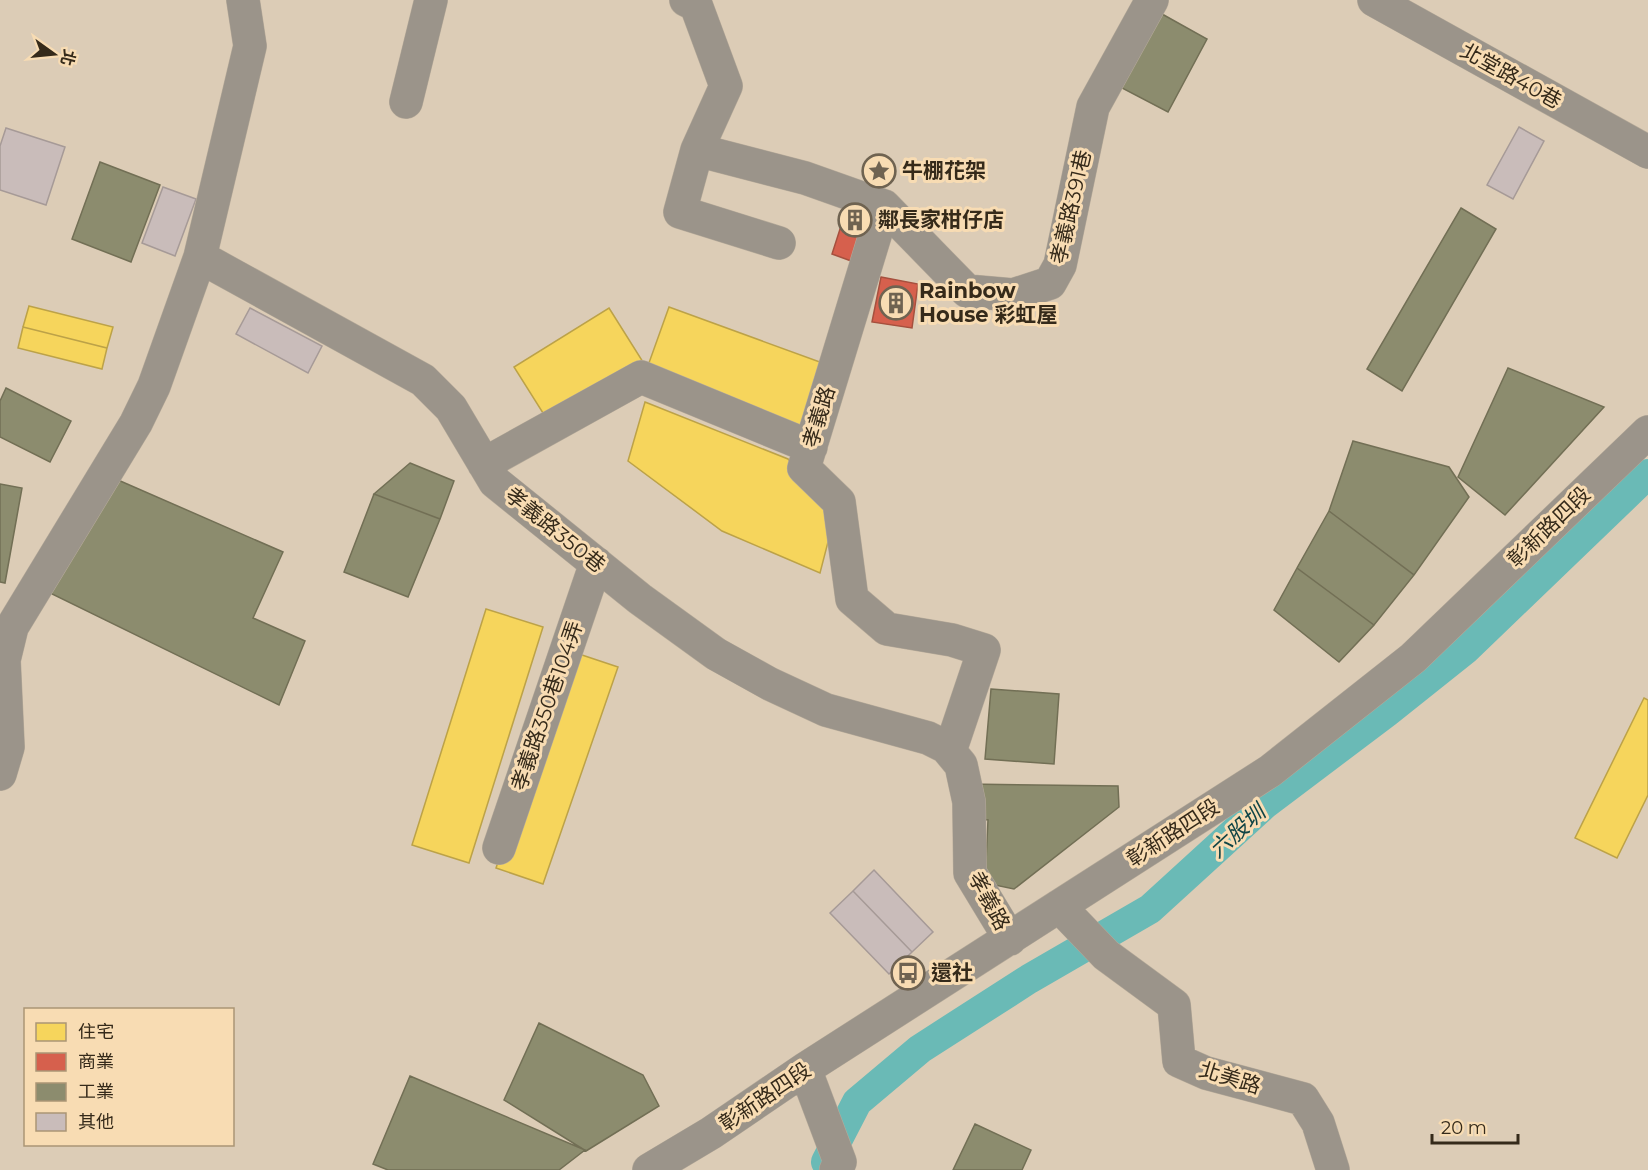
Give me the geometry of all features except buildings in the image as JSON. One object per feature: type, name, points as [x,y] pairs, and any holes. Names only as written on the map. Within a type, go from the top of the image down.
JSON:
[{"type":"street","points":[[0,774],[8,747],[4,660],[12,627],[136,423],[154,386],[200,256],[250,46],[243,0]]},
{"type":"street","points":[[406,102],[431,0]]},
{"type":"street","points":[[686,0],[696,5],[726,86],[697,150],[680,212],[779,243]]},
{"type":"street","name":"孝義路391巷","points":[[884,206],[967,291],[1014,296],[1050,283],[1060,265],[1093,107],[1152,0]]},
{"type":"street","name":"北堂路40巷","points":[[1374,0],[1648,152]]},
{"type":"street","points":[[697,150],[805,178],[884,206]]},
{"type":"street","name":"孝義路","points":[[884,206],[804,468],[839,502],[852,599],[887,629],[952,640],[984,650],[950,751],[961,765],[969,802],[970,873],[1010,939]]},
{"type":"street","name":"孝義路350巷","points":[[200,256],[423,380],[451,408],[495,482],[639,598],[716,654],[770,684],[826,710],[928,738],[950,751]]},
{"type":"street","points":[[484,464],[641,377],[811,447]]},
{"type":"street","name":"彰新路四段","points":[[649,1170],[1270,771],[1413,658],[1648,432]]},
{"type":"street","name":"孝義路350巷104弄","points":[[499,848],[596,563]]},
{"type":"street","name":"北美路","points":[[1060,907],[1106,956],[1174,1005],[1179,1061],[1206,1073],[1303,1099],[1318,1123],[1333,1170]]},
{"type":"street","points":[[806,1070],[838,1166]]},
{"type":"waterway","name":"六股圳","points":[[826,1162],[857,1102],[920,1049],[1029,979],[1150,909],[1265,804],[1466,649],[1648,474]]},
{"type":"place","name":"牛棚花架","points":[[879,171]]},
{"type":"place","name":"鄰長家柑仔店","points":[[855,220]]},
{"type":"place","name":"Rainbow House 彩虹屋","points":[[896,303]]},
{"type":"place","name":"還社","points":[[908,973]]}]
